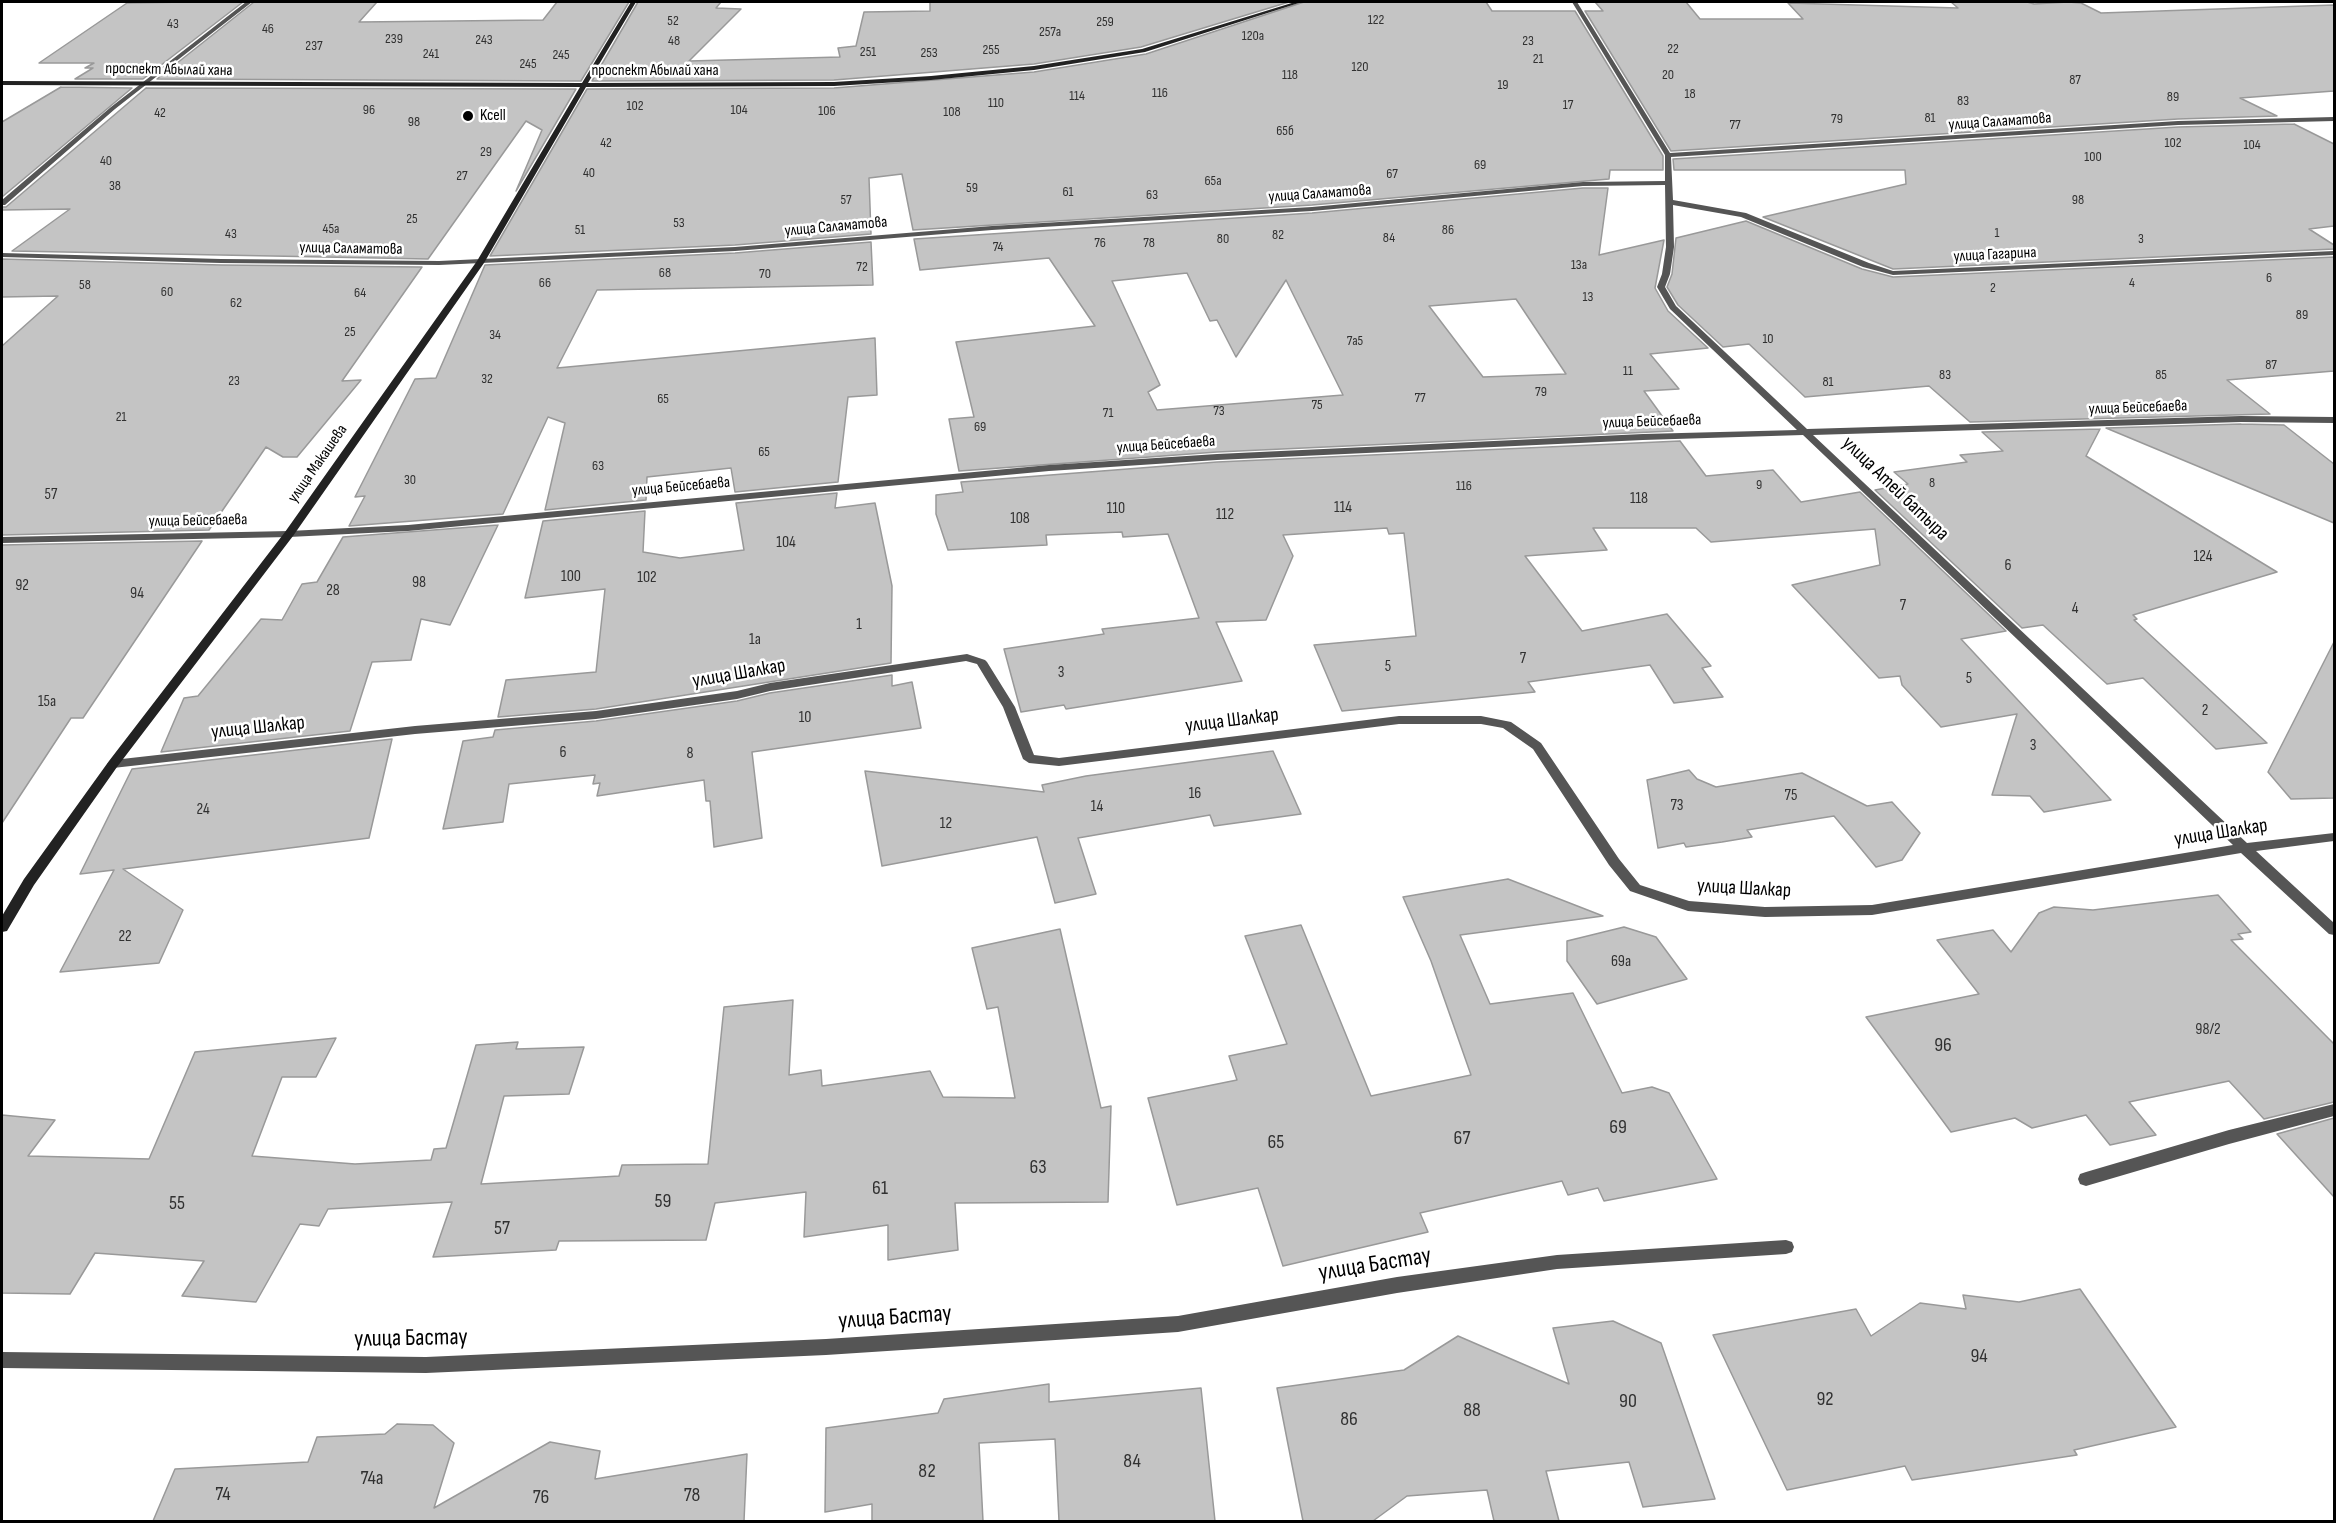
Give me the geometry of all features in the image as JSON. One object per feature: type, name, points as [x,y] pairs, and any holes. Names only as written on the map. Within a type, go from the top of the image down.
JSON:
[{"type":"street","points":[[2,203],[146,82],[249,2]]},
{"type":"street","name":"улица Макашева","points":[[2,927],[29,882],[113,764],[289,534],[481,261],[633,2]]},
{"type":"street","name":"проспект Абылай хана","points":[[2,83],[834,84],[1004,72],[1143,51],[1299,2]]},
{"type":"street","name":"улица Атей батыра","points":[[1575,2],[1668,155],[1670,247],[1666,274],[1661,287],[1673,307],[1810,434],[2244,848],[2334,930]]},
{"type":"street","name":"улица Саламатова","points":[[1668,155],[2178,123],[2334,119]]},
{"type":"street","name":"улица Саламатова","points":[[2,255],[319,263],[481,261],[723,249],[992,228],[1312,209],[1583,184],[1670,183]]},
{"type":"street","name":"улица Гагарина","points":[[1669,202],[1743,215],[1866,265],[1893,273],[2334,253]]},
{"type":"street","name":"улица Бейсебаева","points":[[2,540],[289,534],[420,527],[1049,468],[1643,437],[1810,434],[2241,419],[2334,420]]},
{"type":"street","name":"улица Шалкар","points":[[113,764],[415,730],[596,715],[737,695],[770,687],[967,657],[981,663],[1009,707],[1029,759],[1059,762],[1399,720],[1481,720],[1507,725],[1537,746],[1614,862],[1635,888],[1688,906],[1765,912],[1872,910],[2244,848],[2334,837]]},
{"type":"street","points":[[2086,1179],[2229,1137],[2334,1110]]},
{"type":"street","name":"улица Бастау","points":[[2,1360],[426,1365],[826,1347],[1178,1324],[1397,1285],[1557,1262],[1786,1247]]},
{"type":"building","points":[[243,2],[143,79],[75,79],[93,68],[85,68],[94,63],[39,63],[127,3]]},
{"type":"building","points":[[254,2],[377,2],[359,22],[543,20],[557,2],[629,2],[581,81],[157,79]]},
{"type":"building","points":[[638,2],[721,2],[716,8],[741,9],[689,61],[840,57],[838,48],[856,46],[864,12],[930,11],[930,2],[1289,2],[1141,47],[1034,64],[834,80],[592,81]]},
{"type":"building","points":[[1304,2],[1486,2],[1492,11],[1575,11],[1663,156],[1663,170],[1610,170],[1609,179],[1312,205],[913,230],[902,174],[869,178],[871,234],[735,245],[490,256],[587,89],[834,88],[1034,72],[1146,54]]},
{"type":"building","points":[[1595,2],[1686,2],[1700,19],[1803,19],[1788,3],[1958,8],[1951,2],[2027,2],[2034,4],[2068,2],[2081,3],[2101,13],[2334,5],[2334,91],[2240,98],[2277,116],[2178,119],[1671,151],[1585,11],[1603,11]]},
{"type":"building","points":[[61,87],[132,88],[2,197],[2,122]]},
{"type":"building","points":[[146,88],[576,89],[516,191],[542,130],[526,121],[428,259],[12,251],[70,209],[2,210],[2,207],[6,207]]},
{"type":"building","points":[[2294,124],[2334,144],[2334,226],[2309,229],[2334,245],[2334,249],[1893,269],[1763,217],[1906,184],[1905,170],[1674,170],[1673,159],[2178,127]]},
{"type":"building","points":[[1583,188],[1608,188],[1599,255],[1664,240],[1655,288],[1668,311],[1708,348],[1650,354],[1679,389],[1644,391],[1673,431],[1217,452],[959,471],[949,419],[974,417],[956,342],[1095,326],[1049,258],[920,270],[914,239],[1312,213]],"holes":[[[1187,273],[1210,321],[1217,320],[1236,357],[1286,280],[1343,395],[1157,410],[1148,392],[1160,385],[1112,281]],[[1516,299],[1566,374],[1483,377],[1429,306]]]},
{"type":"building","points":[[1746,221],[1862,269],[1893,277],[2334,257],[2334,371],[2227,380],[2270,414],[1970,422],[1929,386],[1805,397],[1749,344],[1723,347],[1678,305],[1667,287],[1672,274],[1676,238]]},
{"type":"building","points":[[871,242],[873,285],[597,290],[557,368],[875,338],[877,395],[848,397],[838,482],[735,492],[731,468],[647,477],[646,500],[545,510],[565,423],[548,417],[503,514],[349,526],[365,496],[355,497],[415,379],[436,378],[485,265],[735,253]]},
{"type":"building","points":[[2,259],[221,265],[422,267],[342,381],[361,380],[297,457],[283,457],[266,447],[209,530],[2,535],[2,346],[58,296],[2,297]]},
{"type":"building","points":[[2284,425],[2334,464],[2334,523],[2106,428]]},
{"type":"building","points":[[2100,429],[2086,456],[2277,572],[2133,615],[2137,619],[2134,620],[2267,743],[2216,749],[2143,678],[2107,684],[2043,625],[2022,628],[1875,490],[1908,484],[1894,472],[1967,462],[1960,455],[2003,451],[1982,432]]},
{"type":"building","points":[[1680,441],[1706,476],[1773,470],[1801,502],[1860,492],[2006,631],[1961,639],[2111,800],[2044,812],[2030,796],[1992,795],[2017,714],[1941,727],[1902,685],[1900,676],[1879,678],[1792,585],[1880,565],[1875,529],[1711,542],[1696,528],[1593,528],[1607,550],[1525,556],[1582,631],[1667,614],[1711,666],[1702,668],[1723,697],[1674,703],[1650,665],[1528,682],[1535,692],[1342,711],[1314,645],[1416,636],[1404,533],[1389,534],[1387,528],[1283,535],[1293,556],[1266,620],[1216,622],[1242,681],[1066,709],[1064,705],[1021,712],[1004,649],[1104,634],[1102,629],[1199,618],[1168,534],[1123,537],[1122,532],[1046,535],[1047,545],[948,550],[936,514],[936,495],[963,492],[961,482],[1217,462]]},
{"type":"building","points":[[837,493],[835,508],[875,503],[892,586],[891,663],[596,709],[498,717],[506,680],[596,672],[605,589],[525,598],[543,521],[645,511],[643,552],[680,558],[744,550],[736,503]]},
{"type":"building","points":[[498,525],[450,625],[421,619],[411,660],[372,662],[350,731],[161,752],[184,698],[198,696],[261,619],[282,620],[302,584],[317,582],[343,537]]},
{"type":"building","points":[[202,541],[83,718],[71,718],[2,823],[2,545]]},
{"type":"building","points":[[2334,642],[2334,798],[2291,799],[2268,772]]},
{"type":"building","points":[[892,675],[892,686],[912,682],[921,728],[752,752],[762,838],[714,847],[710,801],[706,801],[704,780],[597,796],[600,783],[593,784],[595,775],[509,784],[503,822],[443,829],[463,741],[493,737],[495,730],[596,721],[737,701],[770,693]]},
{"type":"building","points":[[392,739],[369,838],[123,869],[183,910],[159,963],[60,972],[114,870],[80,874],[132,769]]},
{"type":"building","points":[[1273,751],[1301,814],[1214,826],[1210,815],[1078,838],[1096,894],[1055,903],[1037,837],[882,866],[865,771],[1044,792],[1042,785],[1086,776]]},
{"type":"building","points":[[1689,770],[1697,779],[1716,787],[1802,773],[1867,806],[1892,802],[1920,833],[1902,860],[1876,867],[1834,816],[1747,830],[1752,837],[1686,847],[1684,843],[1658,848],[1647,780]]},
{"type":"building","points":[[1508,879],[1603,916],[1460,935],[1490,1004],[1573,993],[1622,1093],[1652,1087],[1669,1093],[1717,1179],[1604,1201],[1598,1188],[1568,1195],[1562,1181],[1420,1213],[1428,1232],[1283,1266],[1258,1188],[1177,1205],[1148,1098],[1237,1080],[1229,1056],[1287,1044],[1245,936],[1301,925],[1371,1096],[1471,1075],[1431,961],[1403,897]]},
{"type":"building","points":[[2218,895],[2251,932],[2238,934],[2243,939],[2231,940],[2334,1044],[2334,1102],[2264,1119],[2229,1081],[2129,1102],[2156,1135],[2110,1145],[2086,1115],[2032,1128],[2015,1118],[1951,1132],[1866,1017],[1979,994],[1937,940],[1993,930],[2011,952],[2039,913],[2054,907],[2093,910]]},
{"type":"building","points":[[1624,927],[1656,937],[1687,979],[1597,1004],[1567,961],[1567,941]]},
{"type":"building","points":[[1060,929],[1101,1108],[1111,1106],[1108,1202],[955,1203],[958,1250],[888,1260],[888,1225],[804,1237],[806,1192],[715,1203],[706,1240],[559,1241],[556,1250],[433,1257],[452,1202],[328,1209],[319,1226],[300,1224],[256,1302],[182,1296],[204,1261],[95,1253],[70,1294],[2,1293],[2,1115],[55,1120],[28,1156],[149,1159],[195,1052],[336,1038],[316,1077],[282,1077],[252,1156],[355,1164],[431,1160],[434,1149],[446,1148],[476,1045],[518,1042],[516,1049],[584,1047],[569,1094],[504,1096],[481,1184],[619,1176],[622,1165],[708,1164],[724,1007],[793,1000],[789,1075],[821,1070],[822,1086],[930,1071],[943,1097],[1015,1098],[998,1007],[987,1009],[972,948]]},
{"type":"building","points":[[2334,1118],[2334,1197],[2277,1134]]},
{"type":"building","points":[[2080,1289],[2176,1427],[2074,1450],[2077,1455],[1912,1480],[1905,1466],[1787,1490],[1713,1335],[1856,1309],[1871,1336],[1920,1303],[1966,1309],[1963,1295],[2019,1302]]},
{"type":"building","points":[[1613,1321],[1661,1343],[1715,1499],[1643,1507],[1629,1462],[1546,1471],[1559,1521],[1494,1521],[1487,1490],[1407,1496],[1373,1521],[1303,1521],[1277,1388],[1404,1370],[1458,1336],[1569,1384],[1553,1328]]},
{"type":"building","points":[[1049,1384],[1049,1402],[1201,1388],[1215,1521],[1059,1521],[1055,1439],[979,1443],[983,1521],[872,1521],[872,1504],[825,1512],[826,1428],[938,1413],[944,1399]]},
{"type":"building","points":[[397,1424],[433,1425],[454,1443],[434,1508],[550,1442],[600,1451],[595,1479],[747,1454],[744,1521],[153,1521],[175,1469],[308,1462],[317,1437],[385,1434]]},
{"type":"place","name":"Kcell","points":[[468,116]]}]
